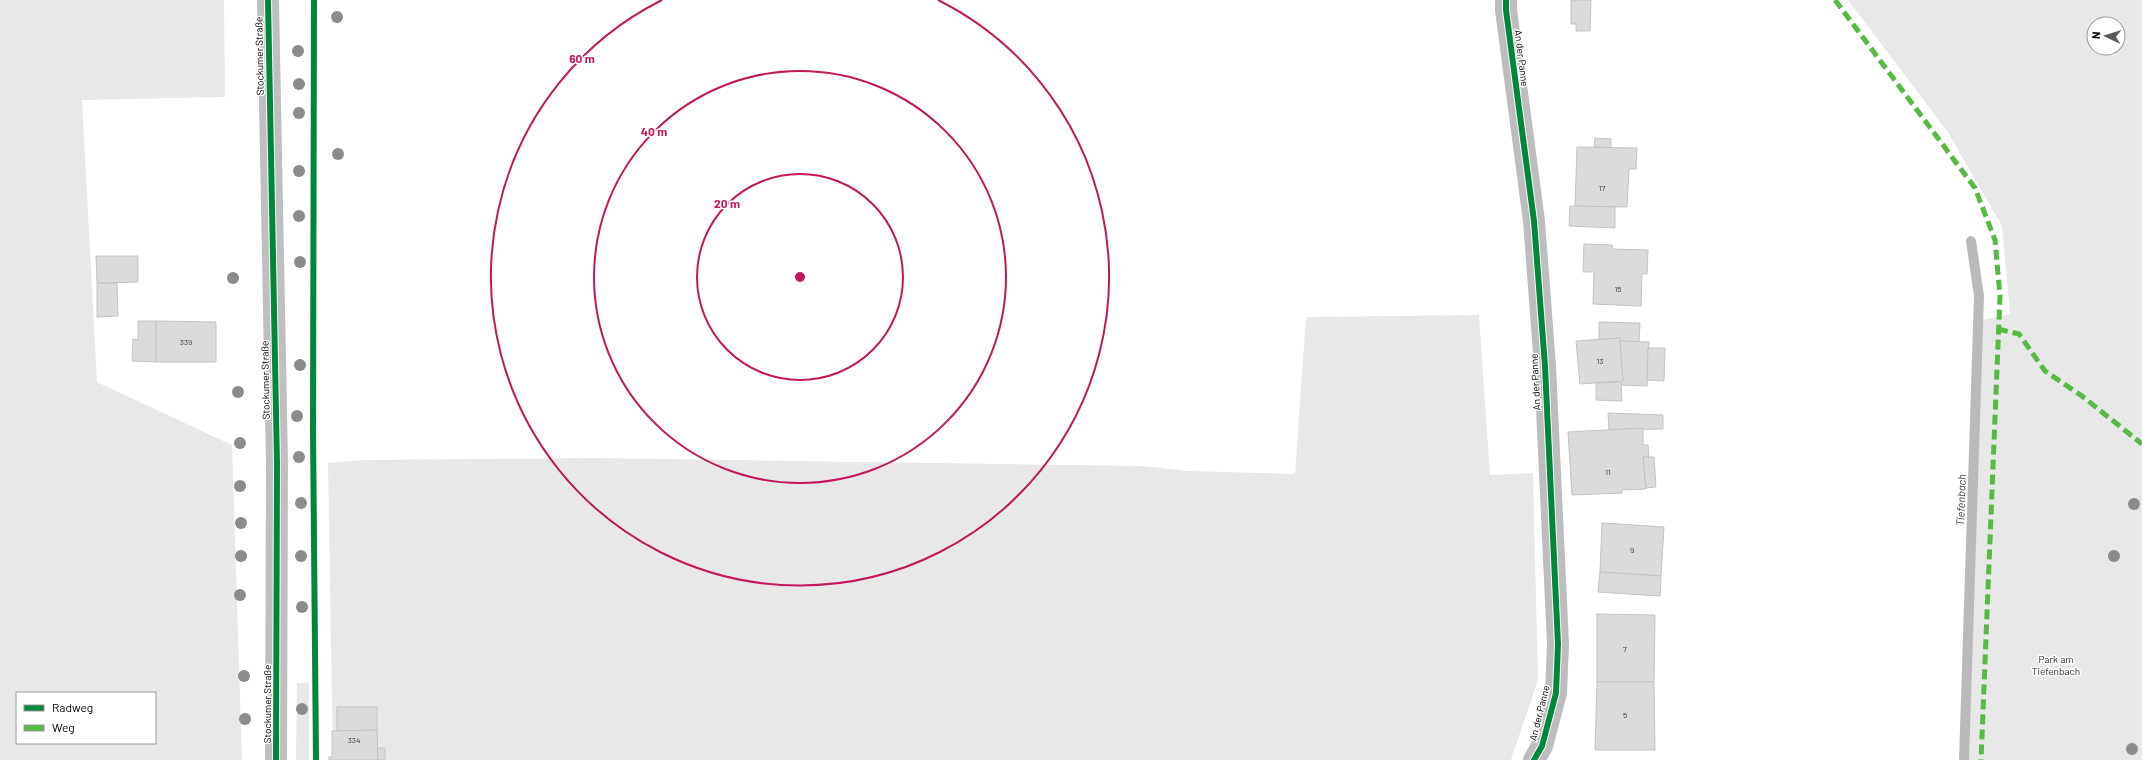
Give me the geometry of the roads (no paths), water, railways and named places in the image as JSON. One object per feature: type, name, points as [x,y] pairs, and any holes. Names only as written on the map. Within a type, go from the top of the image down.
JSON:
[{"type":"main road","name":"Stockumer Straße","points":[[268,0],[277,463],[276,760]]},
{"type":"street","name":"An der Panne","points":[[1506,0],[1506,10],[1534,221],[1545,366],[1558,644],[1556,692],[1542,746],[1534,760]]},
{"type":"waterway","name":"Tiefenbach","points":[[1964,760],[1979,296],[1971,241]]},
{"type":"park label","name":"Park am Tiefenbach","points":[[2056,664]]}]
